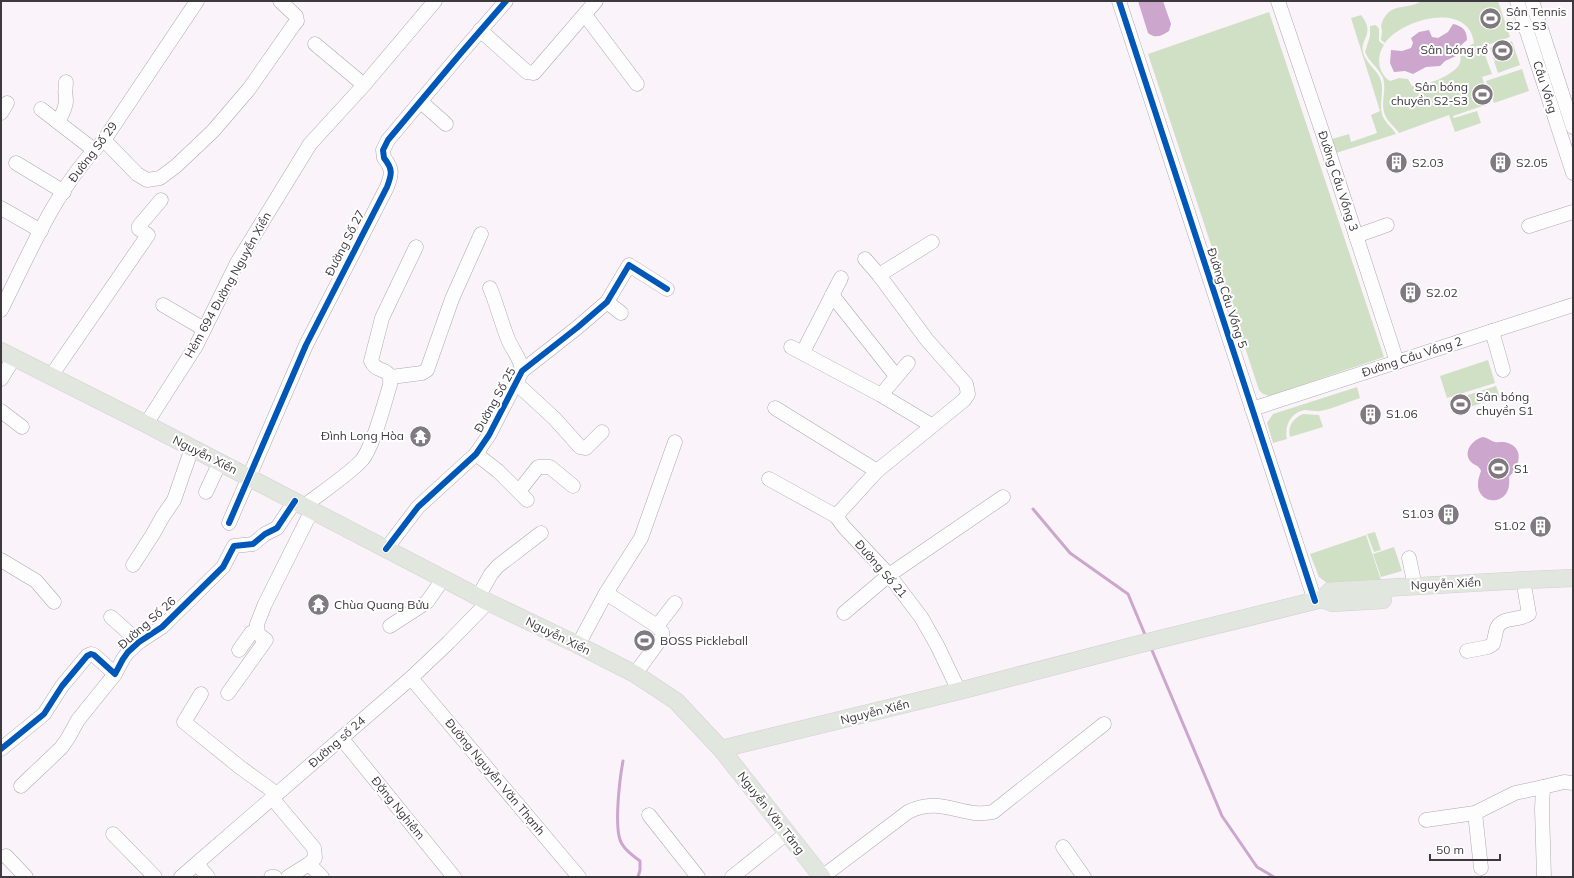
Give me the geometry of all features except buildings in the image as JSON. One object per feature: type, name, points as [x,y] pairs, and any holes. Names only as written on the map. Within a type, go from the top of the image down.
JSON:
[{"type":"main road","name":"Nguyễn Xiển","points":[[8,355],[250,477],[483,600],[635,674],[676,701],[721,749],[959,691],[1318,600],[1330,591],[1573,578]]},
{"type":"main road","name":"Nguyễn Xiển","points":[[1318,600],[1332,603],[1573,589]]},
{"type":"main road","name":"Nguyễn Văn Tăng","points":[[721,749],[822,877]]},
{"type":"street","name":"Đường Số 29","points":[[1,310],[41,231],[64,192],[78,171],[99,145],[197,1]]},
{"type":"street","name":"Hẻm 694 Đường Nguyễn Xiển","points":[[146,424],[196,346],[237,263],[310,144],[364,85],[436,1]]},
{"type":"street","name":"Đường Số 27","points":[[229,523],[306,345],[387,187],[391,170],[390,165],[384,158],[383,150],[388,140],[506,1]]},
{"type":"street","points":[[480,30],[527,72],[534,73],[596,1]]},
{"type":"street","name":"Đường Cầu Vồng 5","points":[[1119,1],[1252,409],[1318,600]]},
{"type":"street","name":"Đường Cầu Vồng 3","points":[[1278,1],[1396,362]]},
{"type":"street","name":"Cầu Vồng","points":[[1517,1],[1573,173]]},
{"type":"street","name":"Cầu Vồng","points":[[1532,1],[1573,127]]},
{"type":"street","points":[[41,109],[58,122],[99,145],[136,174],[147,180],[160,178],[176,166],[212,131],[248,89],[297,21],[296,16],[285,2]]},
{"type":"street","points":[[585,14],[637,84]]},
{"type":"street","points":[[315,44],[364,85]]},
{"type":"street","points":[[58,122],[65,108],[66,102],[64,90],[66,82]]},
{"type":"street","points":[[421,102],[446,124]]},
{"type":"street","points":[[16,164],[64,192]]},
{"type":"street","points":[[51,376],[148,235],[139,228],[139,226],[161,200]]},
{"type":"street","points":[[1,208],[41,231]]},
{"type":"street","points":[[1529,226],[1573,212]]},
{"type":"street","points":[[1356,236],[1388,225]]},
{"type":"street","points":[[391,377],[424,372],[427,370],[452,299],[481,234]]},
{"type":"street","points":[[879,275],[932,242]]},
{"type":"street","points":[[228,693],[266,640],[258,634],[257,629],[260,617],[304,506],[354,468],[370,448],[390,385],[391,377],[389,373],[376,368],[371,361],[382,318],[416,247]]},
{"type":"street","points":[[836,516],[877,471],[931,425],[964,400],[968,394],[966,384],[927,340],[879,275],[865,259]]},
{"type":"street","name":"Đường Số 25","points":[[386,549],[418,506],[476,454],[489,435],[519,377],[607,302],[629,265],[667,289]]},
{"type":"street","points":[[841,278],[797,349],[882,395],[931,425]]},
{"type":"street","points":[[490,288],[498,306],[508,341],[521,364],[519,377],[580,447],[586,448],[602,432]]},
{"type":"street","points":[[832,294],[896,376]]},
{"type":"street","points":[[607,302],[621,313]]},
{"type":"street","points":[[163,305],[204,329]]},
{"type":"street","name":"Đường Cầu Vồng 2","points":[[1252,409],[1573,305]]},
{"type":"street","points":[[1492,331],[1503,370]]},
{"type":"street","points":[[1,379],[8,355]]},
{"type":"street","points":[[882,395],[908,363]]},
{"type":"street","points":[[775,408],[877,471]]},
{"type":"street","points":[[1,411],[22,427]]},
{"type":"street","points":[[578,645],[606,593],[641,538],[675,442]]},
{"type":"street","points":[[133,565],[174,500],[192,448]]},
{"type":"street","points":[[476,454],[498,471],[523,496],[538,467],[550,467],[573,486]]},
{"type":"street","points":[[206,492],[220,462]]},
{"type":"street","name":"Đường Số 21","points":[[769,479],[836,516],[844,527],[889,575],[921,616],[959,691]]},
{"type":"street","points":[[844,613],[889,575],[1003,498]]},
{"type":"street","name":"Đường Số 26","points":[[21,786],[61,748],[78,720],[102,692],[115,674],[123,659],[139,642],[162,627],[223,567],[234,546],[252,544],[277,528],[304,506]]},
{"type":"street","name":"Đường số 24","points":[[181,877],[411,678],[449,642],[483,600],[491,574],[498,566],[542,533]]},
{"type":"street","points":[[1409,558],[1415,586]]},
{"type":"street","points":[[1,560],[36,581],[54,602]]},
{"type":"street","points":[[390,626],[427,602],[443,579]]},
{"type":"street","points":[[1467,651],[1488,647],[1493,644],[1497,628],[1502,622],[1525,617],[1529,614],[1525,591]]},
{"type":"street","points":[[606,593],[657,626],[662,632],[662,637],[635,674]]},
{"type":"street","points":[[657,626],[675,603]]},
{"type":"street","points":[[111,617],[139,642]]},
{"type":"street","points":[[239,650],[251,633],[257,629]]},
{"type":"street","points":[[1,749],[44,714],[62,686],[87,656],[91,654],[94,655],[115,674]]},
{"type":"street","name":"Đường Nguyễn Văn Thạnh","points":[[411,678],[579,877]]},
{"type":"street","points":[[201,694],[184,722],[274,796],[314,848],[315,858],[309,864],[288,877]]},
{"type":"street","points":[[822,877],[908,812],[918,807],[948,806],[983,814],[993,812],[1104,724]]},
{"type":"street","name":"Đặng Nghiêm","points":[[342,738],[454,877]]},
{"type":"street","points":[[1426,820],[1475,812],[1515,793],[1564,782],[1573,783]]},
{"type":"street","points":[[1543,787],[1542,809],[1544,877]]},
{"type":"street","points":[[1475,812],[1481,868]]},
{"type":"street","points":[[649,815],[698,877]]},
{"type":"street","points":[[732,877],[786,833]]},
{"type":"street","points":[[114,834],[156,877]]},
{"type":"street","points":[[1063,847],[1084,877]]},
{"type":"street","points":[[6,856],[26,877]]},
{"type":"street","points":[[197,864],[208,877]]},
{"type":"street","points":[[309,864],[322,877]]},
{"type":"green space","points":[[1421,1],[1498,1],[1510,37],[1482,47],[1492,74],[1482,77],[1491,103],[1453,116],[1454,118],[1477,111],[1481,123],[1455,132],[1449,115],[1399,133],[1385,115],[1383,106],[1383,78],[1365,52],[1370,36],[1370,26],[1376,25],[1379,29],[1379,41],[1384,45],[1381,50],[1379,60],[1383,74],[1390,81],[1399,78],[1408,79],[1412,86],[1418,86],[1431,82],[1452,72],[1460,63],[1461,51],[1474,43],[1469,30],[1460,21],[1448,18],[1434,18],[1419,21],[1393,34],[1385,43],[1381,40],[1381,26],[1388,13],[1393,9],[1416,4]]},
{"type":"green space","points":[[1269,12],[1384,357],[1269,396],[1263,394],[1259,390],[1148,54]]},
{"type":"green space","points":[[1361,15],[1367,27],[1363,47],[1364,56],[1380,78],[1382,87],[1382,114],[1384,120],[1396,134],[1336,153],[1332,139],[1349,134],[1351,142],[1377,133],[1371,115],[1380,111],[1351,18]]},
{"type":"green space","name":"Sân bóng rổ","points":[[1512,41],[1516,53],[1494,60],[1490,48]]},
{"type":"green space","points":[[1516,53],[1520,65],[1498,73],[1494,61]]},
{"type":"green space","points":[[1522,69],[1529,91],[1494,103],[1486,81]]},
{"type":"green space","points":[[1488,360],[1495,383],[1447,398],[1440,376]]},
{"type":"green space","points":[[1496,386],[1500,397],[1452,413],[1449,401]]},
{"type":"green space","points":[[1357,387],[1360,398],[1325,410],[1300,411],[1290,420],[1286,434],[1287,439],[1273,443],[1267,423],[1273,414]]},
{"type":"green space","points":[[1303,414],[1319,415],[1323,427],[1290,437],[1290,426],[1296,418]]},
{"type":"green space","points":[[1375,532],[1381,550],[1374,552],[1367,534]]},
{"type":"green space","points":[[1366,535],[1381,580],[1327,583],[1319,577],[1310,554]]},
{"type":"green space","points":[[1394,547],[1402,571],[1381,577],[1373,554]]},
{"type":"shaded area","points":[[1138,1],[1163,1],[1171,24],[1169,31],[1158,36],[1153,36],[1148,33]]},
{"type":"shaded area","points":[[1453,24],[1463,29],[1467,37],[1467,40],[1459,47],[1456,56],[1445,61],[1440,66],[1426,67],[1413,74],[1405,71],[1394,72],[1390,63],[1391,50],[1402,51],[1411,48],[1413,43],[1411,38],[1419,32],[1429,30],[1432,37],[1438,38],[1448,32]]},
{"type":"shaded area","name":"S1","points":[[1483,437],[1495,442],[1508,443],[1517,449],[1519,458],[1518,463],[1513,473],[1509,477],[1509,487],[1506,494],[1500,499],[1488,499],[1479,491],[1478,481],[1481,471],[1471,462],[1469,458],[1468,450],[1472,443]]},
{"type":"waterway","points":[[1033,509],[1070,553],[1128,594],[1146,637]]},
{"type":"waterway","points":[[1151,648],[1222,816],[1257,867],[1274,877]]},
{"type":"waterway","points":[[623,761],[618,804],[619,837],[624,847],[640,861],[638,877]]},
{"type":"cycle path","points":[[229,523],[306,345],[387,187],[391,172],[389,165],[384,158],[383,150],[388,140],[506,1]]},
{"type":"cycle path","points":[[1119,1],[1315,601]]},
{"type":"cycle path","points":[[386,549],[418,507],[476,454],[489,435],[522,371],[607,302],[629,265],[667,289]]},
{"type":"cycle path","points":[[1,749],[44,714],[62,686],[87,656],[91,654],[94,655],[115,674],[128,652],[139,642],[162,627],[223,567],[234,546],[253,544],[265,534],[277,528],[295,501]]},
{"type":"place","name":"Sân Tennis S2 - S3","points":[[1491,19]]},
{"type":"place","name":"Sân bóng rổ","points":[[1503,50]]},
{"type":"place","name":"Sân bóng chuyền S2-S3","points":[[1483,94]]},
{"type":"place","name":"S2.03","points":[[1396,163]]},
{"type":"place","name":"S2.05","points":[[1500,163]]},
{"type":"place","name":"S2.02","points":[[1410,293]]},
{"type":"place","name":"Sân bóng chuyền S1","points":[[1461,404]]},
{"type":"place","name":"S1.06","points":[[1370,414]]},
{"type":"place","name":"Đình Long Hòa","points":[[420,436]]},
{"type":"place","name":"S1","points":[[1498,469]]},
{"type":"place","name":"S1.03","points":[[1449,514]]},
{"type":"place","name":"S1.02","points":[[1541,526]]},
{"type":"place","name":"Chùa Quang Bửu","points":[[318,605]]},
{"type":"place","name":"BOSS Pickleball","points":[[644,641]]}]
